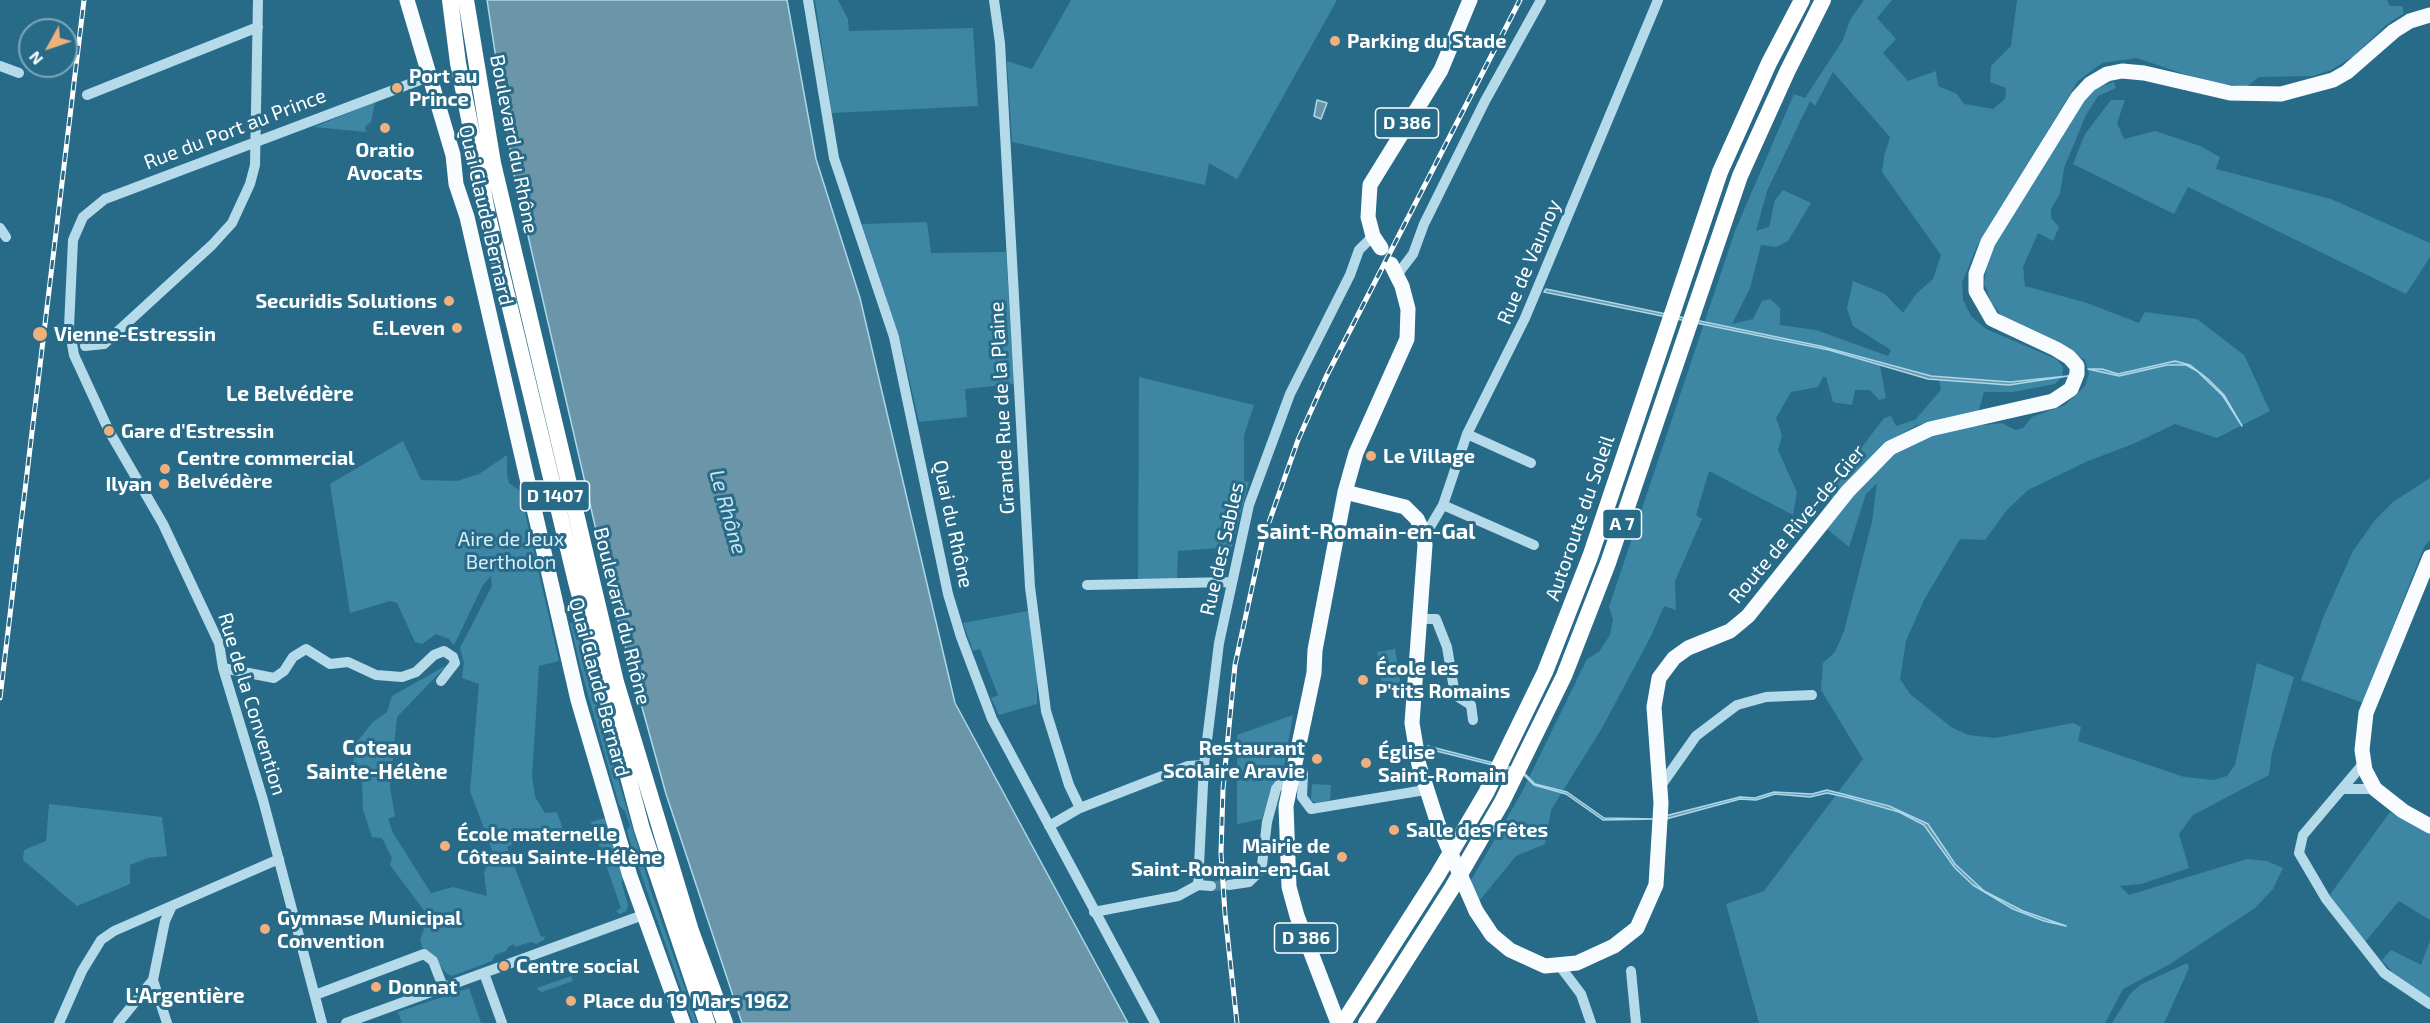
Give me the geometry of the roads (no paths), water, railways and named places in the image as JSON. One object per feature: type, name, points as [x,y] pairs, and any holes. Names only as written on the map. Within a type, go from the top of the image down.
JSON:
[{"type":"highway","name":"Boulevard du Rhône","points":[[450,0],[458,63],[488,216],[579,594],[642,829],[707,1023]]},
{"type":"highway","name":"Boulevard du Rhône","points":[[466,0],[493,163],[613,671],[691,932],[725,1023]]},
{"type":"highway","name":"Autoroute du Soleil","points":[[1343,1023],[1437,876],[1486,793],[1545,672],[1590,557],[1720,172],[1769,63],[1802,0]]},
{"type":"highway","name":"Autoroute du Soleil","points":[[1366,1023],[1452,888],[1502,802],[1564,676],[1608,563],[1740,176],[1782,82],[1823,0]]},
{"type":"main road","name":"Quai Claude Bernard","points":[[407,0],[453,155],[456,184],[467,217],[578,700],[643,915],[683,1023]]},
{"type":"main road","name":"D 386","points":[[1377,242],[1368,218],[1370,185],[1441,70],[1470,0]]},
{"type":"main road","name":"Route de Rive-de-Gier","points":[[1423,532],[1412,723],[1425,790],[1476,911],[1492,935],[1510,950],[1545,966],[1577,963],[1614,946],[1637,928],[1656,885],[1660,787],[1654,707],[1659,678],[1674,658],[1688,648],[1730,631],[1748,616],[1871,465],[1904,439],[1930,429],[2053,401],[2075,383],[2077,366],[2069,357],[1992,319],[1976,291],[1976,274],[1988,242],[2078,97],[2090,84],[2107,74],[2122,71],[2144,73],[2230,93],[2281,94],[2333,80],[2363,60],[2394,31],[2410,21],[2430,15]]},
{"type":"main road","name":"D 386","points":[[1338,1023],[1297,916],[1290,887],[1286,828],[1291,775],[1314,673],[1315,650],[1345,492],[1356,453],[1407,339],[1408,309],[1394,269]]},
{"type":"main road","points":[[1345,492],[1405,507],[1417,519],[1423,532]]},
{"type":"main road","points":[[2430,557],[2366,713],[2362,732],[2363,764],[2375,789],[2403,811],[2430,826]]},
{"type":"street","points":[[86,346],[104,344],[225,232],[250,184],[256,140],[258,0]]},
{"type":"street","name":"Quai du Rhône","points":[[808,0],[834,158],[894,337],[955,620],[992,719],[1155,1023]]},
{"type":"street","name":"Grande Rue de la Plaine","points":[[994,0],[1000,43],[1030,587],[1046,711],[1069,785],[1080,808]]},
{"type":"street","points":[[1394,269],[1413,254],[1485,101],[1541,0]]},
{"type":"street","name":"Rue de Vaunoy","points":[[1423,532],[1443,505],[1467,434],[1526,318],[1658,0]]},
{"type":"street","points":[[87,95],[258,27]]},
{"type":"street","points":[[0,66],[18,73]]},
{"type":"street","name":"Rue du Port au Prince","points":[[73,240],[83,217],[105,199],[256,140],[428,77]]},
{"type":"street","name":"Rue de la Convention","points":[[73,240],[69,327],[74,355],[98,410],[164,524],[219,643],[223,668],[279,860],[322,1023]]},
{"type":"street","name":"Rue des Sables","points":[[1198,885],[1204,765],[1213,683],[1231,582],[1249,505],[1290,394],[1350,275],[1359,249],[1377,242]]},
{"type":"street","points":[[1467,434],[1531,463]]},
{"type":"street","points":[[1443,505],[1534,545]]},
{"type":"street","points":[[1086,585],[1231,582]]},
{"type":"street","points":[[1419,619],[1436,619],[1448,647],[1455,695],[1472,705],[1473,720]]},
{"type":"street","points":[[223,668],[274,678],[284,671],[292,657],[306,649],[330,664],[348,662],[376,675],[402,677],[416,672],[434,655],[444,651],[453,657],[455,663],[441,681]]},
{"type":"street","points":[[1660,787],[1696,736],[1737,705],[1766,697],[1812,694]]},
{"type":"street","points":[[2363,764],[2303,835],[2299,853],[2326,899],[2384,973],[2430,1004]]},
{"type":"street","points":[[1049,826],[1080,808],[1188,766],[1204,765]]},
{"type":"street","points":[[1229,885],[1249,882],[1262,865],[1267,822],[1276,789],[1291,775],[1303,773],[1302,797],[1311,809],[1425,790]]},
{"type":"street","points":[[2342,789],[2375,789]]},
{"type":"street","points":[[59,1023],[81,971],[101,940],[114,931],[279,860]]},
{"type":"street","points":[[1094,912],[1178,896],[1198,885],[1211,886]]},
{"type":"street","points":[[118,1023],[153,980],[165,921],[171,908]]},
{"type":"street","points":[[346,1023],[643,915]]},
{"type":"street","points":[[315,995],[424,954],[434,961],[443,987]]},
{"type":"street","points":[[1559,965],[1581,994],[1591,1023]]},
{"type":"street","points":[[1631,971],[1636,1023]]},
{"type":"street","points":[[484,973],[502,1023]]},
{"type":"street","points":[[153,980],[167,1023]]},
{"type":"water","name":"Le Rhône","points":[[487,0],[787,0],[816,159],[860,298],[955,703],[1128,1023],[742,1023],[666,794],[611,595],[514,175]]},
{"type":"water","points":[[1317,100],[1327,103],[1321,119],[1314,116]]},
{"type":"water","points":[[1546,289],[1820,346],[1931,376],[2010,382],[2068,376],[2009,385],[1928,379],[1829,350],[1544,292]]},
{"type":"water","points":[[2175,361],[2190,365],[2208,379],[2224,395],[2242,426],[2223,396],[2197,371],[2186,365],[2167,365],[2119,376],[2088,369],[2102,369],[2118,374]]},
{"type":"water","points":[[1428,746],[1521,770],[1535,784],[1567,792],[1604,818],[1656,819],[1603,820],[1566,794],[1534,785],[1521,772],[1428,749]]},
{"type":"water","points":[[1827,790],[1889,806],[1928,824],[1955,864],[1984,891],[2023,911],[2066,926],[2044,921],[2013,909],[1973,885],[1955,868],[1924,825],[1899,812],[1850,798],[1827,793],[1810,797],[1775,794],[1756,800],[1740,799],[1666,819],[1665,816],[1740,797],[1755,798],[1774,792],[1812,794]]},
{"type":"tunnel","points":[[1211,886],[1229,885]]},
{"type":"railway","points":[[0,698],[84,0]]},
{"type":"railway","points":[[1237,1023],[1221,853],[1223,789],[1235,665],[1262,542],[1298,440],[1326,377],[1520,0]]},
{"type":"place","name":"Parking du Stade","points":[[1335,41]]},
{"type":"place","name":"Port au Prince","points":[[397,88]]},
{"type":"place","name":"Oratio Avocats","points":[[385,128]]},
{"type":"place","name":"Securidis Solutions","points":[[449,301]]},
{"type":"place","name":"E.Leven","points":[[457,328]]},
{"type":"place","name":"Vienne-Estressin","points":[[40,334]]},
{"type":"place","name":"Gare d'Estressin","points":[[109,431]]},
{"type":"place","name":"Le Village","points":[[1371,456]]},
{"type":"place","name":"Centre commercial Belvédère","points":[[165,469]]},
{"type":"place","name":"Ilyan","points":[[164,484]]},
{"type":"place","name":"École les P'tits Romains","points":[[1363,680]]},
{"type":"place","name":"Restaurant Scolaire Aravie","points":[[1317,759]]},
{"type":"place","name":"Église Saint-Romain","points":[[1366,763]]},
{"type":"place","name":"Salle des Fêtes","points":[[1394,830]]},
{"type":"place","name":"École maternelle Côteau Sainte-Hélène","points":[[445,846]]},
{"type":"place","name":"Mairie de Saint-Romain-en-Gal","points":[[1342,857]]},
{"type":"place","name":"Gymnase Municipal Convention","points":[[265,929]]},
{"type":"place","name":"Centre social","points":[[504,966]]},
{"type":"place","name":"Donnat","points":[[376,987]]},
{"type":"place","name":"Place du 19 Mars 1962","points":[[571,1001]]},
{"type":"district","name":"Le Belvédère","points":[[290,394]]},
{"type":"district","name":"Saint-Romain-en-Gal","points":[[1366,532]]},
{"type":"district","name":"Coteau Sainte-Hélène","points":[[377,760]]},
{"type":"district","name":"L'Argentière","points":[[185,996]]},
{"type":"park label","name":"Aire de Jeux Bertholon","points":[[511,550]]}]
